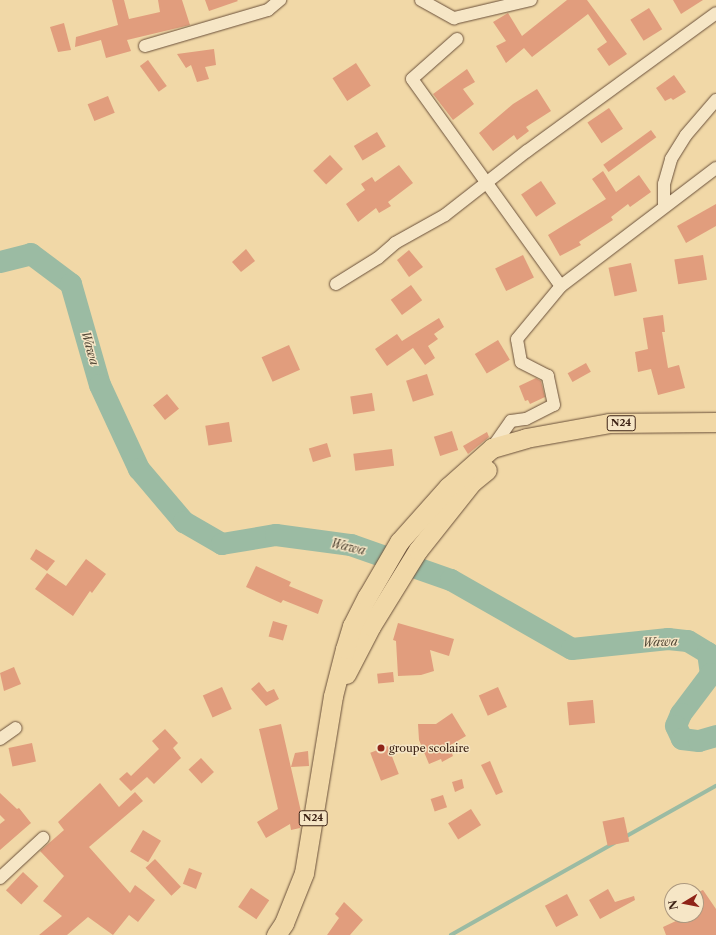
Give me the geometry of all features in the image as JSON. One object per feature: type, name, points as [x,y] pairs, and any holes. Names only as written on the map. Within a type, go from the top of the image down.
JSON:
[{"type":"main road","name":"N24","points":[[276,935],[284,923],[304,873],[333,696],[352,626],[399,542],[448,487],[492,448],[526,438],[609,423],[716,422]]},
{"type":"main road","name":"N24","points":[[333,696],[418,550],[472,482],[526,438]]},
{"type":"street","points":[[145,46],[268,10],[280,0]]},
{"type":"street","points":[[421,0],[454,18],[531,0]]},
{"type":"street","points":[[336,284],[378,258],[395,244],[445,215],[487,185],[527,151],[716,13]]},
{"type":"street","points":[[457,39],[412,79],[561,286]]},
{"type":"street","points":[[664,206],[664,184],[671,159],[686,135],[716,100]]},
{"type":"street","points":[[492,448],[511,421],[526,419],[554,405],[548,376],[521,362],[517,339],[561,286],[664,206],[716,168]]},
{"type":"street","points":[[0,739],[16,728]]},
{"type":"street","points":[[0,878],[43,838]]},
{"type":"building","points":[[112,0],[124,0],[129,19],[160,12],[158,0],[182,0],[190,25],[127,40],[131,51],[106,58],[101,40],[75,47],[76,37],[118,25]]},
{"type":"building","points":[[205,0],[237,0],[238,1],[209,11]]},
{"type":"building","points":[[567,0],[587,0],[627,54],[609,66],[597,49],[607,42],[588,14],[532,57],[524,48],[506,63],[496,46],[506,41],[493,22],[508,13],[522,36]]},
{"type":"building","points":[[673,0],[703,0],[681,14]]},
{"type":"building","points":[[649,8],[662,29],[644,41],[630,20]]},
{"type":"building","points":[[64,23],[71,50],[58,52],[50,27]]},
{"type":"building","points":[[214,49],[216,65],[205,67],[209,79],[197,82],[191,65],[186,68],[177,54]]},
{"type":"building","points":[[148,60],[167,86],[159,92],[140,66]]},
{"type":"building","points":[[356,63],[371,86],[347,101],[333,78]]},
{"type":"building","points":[[467,69],[475,82],[463,89],[474,104],[453,120],[433,94]]},
{"type":"building","points":[[674,75],[686,92],[673,100],[671,98],[665,101],[656,88]]},
{"type":"building","points":[[537,89],[551,111],[526,127],[529,131],[517,140],[514,135],[493,151],[479,133],[513,104]]},
{"type":"building","points":[[108,96],[115,113],[94,121],[88,104]]},
{"type":"building","points":[[609,108],[623,129],[601,143],[587,123]]},
{"type":"building","points":[[651,130],[656,137],[609,172],[603,165]]},
{"type":"building","points":[[377,132],[386,147],[363,160],[354,146]]},
{"type":"building","points":[[330,155],[343,169],[326,185],[313,171]]},
{"type":"building","points":[[399,165],[413,183],[388,202],[391,206],[379,213],[376,208],[358,222],[346,204],[365,190],[361,184],[372,177],[375,182]]},
{"type":"building","points":[[603,171],[616,192],[639,175],[651,192],[630,207],[628,204],[611,217],[613,220],[579,242],[581,245],[560,256],[548,235],[606,199],[592,179]]},
{"type":"building","points":[[541,181],[556,203],[536,217],[521,194]]},
{"type":"building","points":[[716,204],[716,226],[686,243],[677,226]]},
{"type":"building","points":[[246,249],[255,261],[241,272],[232,262]]},
{"type":"building","points":[[409,250],[423,267],[409,277],[397,260]]},
{"type":"building","points":[[523,255],[534,277],[506,291],[495,269]]},
{"type":"building","points":[[703,255],[707,280],[678,284],[674,260]]},
{"type":"building","points":[[631,263],[637,291],[615,296],[609,268]]},
{"type":"building","points":[[411,285],[422,300],[402,315],[391,300]]},
{"type":"building","points":[[663,315],[665,332],[662,332],[668,368],[679,365],[685,388],[658,395],[651,369],[638,372],[635,352],[648,349],[643,318]]},
{"type":"building","points":[[439,318],[444,327],[434,334],[438,339],[428,346],[435,358],[425,365],[413,348],[387,366],[375,349],[397,334],[402,341]]},
{"type":"building","points":[[498,340],[510,360],[487,374],[475,354]]},
{"type":"building","points":[[289,345],[300,370],[273,382],[262,357]]},
{"type":"building","points":[[586,363],[591,372],[572,382],[568,373]]},
{"type":"building","points":[[427,374],[434,395],[413,402],[406,381]]},
{"type":"building","points":[[536,378],[541,381],[545,397],[530,404],[528,400],[525,401],[519,386]]},
{"type":"building","points":[[372,393],[375,411],[353,414],[350,396]]},
{"type":"building","points":[[167,394],[179,409],[165,420],[153,405]]},
{"type":"building","points":[[229,422],[232,442],[208,446],[205,426]]},
{"type":"building","points":[[452,431],[458,450],[440,456],[434,437]]},
{"type":"building","points":[[487,432],[489,437],[468,454],[463,446]]},
{"type":"building","points":[[327,443],[331,456],[313,462],[309,449]]},
{"type":"building","points":[[392,449],[394,466],[355,471],[353,454]]},
{"type":"building","points":[[36,549],[55,561],[47,571],[30,559]]},
{"type":"building","points":[[86,559],[106,574],[92,593],[90,591],[73,616],[35,589],[47,573],[66,586]]},
{"type":"building","points":[[256,566],[291,582],[289,586],[323,600],[318,614],[283,600],[281,603],[246,587]]},
{"type":"building","points":[[273,621],[287,625],[283,641],[269,636]]},
{"type":"building","points":[[398,623],[454,639],[449,656],[430,650],[434,671],[421,675],[398,676],[396,641],[393,640]]},
{"type":"building","points":[[14,667],[21,684],[4,691],[0,673]]},
{"type":"building","points":[[393,672],[394,682],[378,684],[377,674]]},
{"type":"building","points":[[259,682],[267,692],[274,689],[279,699],[266,706],[251,689]]},
{"type":"building","points":[[222,687],[232,709],[213,717],[203,696]]},
{"type":"building","points":[[498,687],[507,707],[488,716],[479,696]]},
{"type":"building","points":[[593,700],[595,723],[569,725],[567,702]]},
{"type":"building","points":[[452,713],[466,736],[449,746],[453,756],[442,762],[441,759],[429,764],[419,740],[418,724],[436,724]]},
{"type":"building","points":[[281,724],[302,816],[300,828],[291,830],[290,824],[266,838],[257,822],[278,809],[259,729]]},
{"type":"building","points":[[165,729],[178,743],[173,748],[181,758],[154,784],[147,777],[131,791],[119,779],[127,772],[131,776],[159,749],[152,741]]},
{"type":"building","points":[[32,743],[36,762],[12,767],[9,748]]},
{"type":"building","points":[[388,746],[399,774],[381,781],[370,753]]},
{"type":"building","points":[[308,751],[309,766],[291,767],[295,753]]},
{"type":"building","points":[[201,758],[214,772],[202,783],[189,770]]},
{"type":"building","points":[[490,761],[503,792],[496,795],[481,765]]},
{"type":"building","points":[[462,779],[464,788],[455,792],[452,782]]},
{"type":"building","points":[[100,783],[119,807],[135,792],[143,801],[89,847],[130,893],[135,885],[155,900],[138,922],[129,915],[113,935],[88,917],[67,935],[39,935],[62,916],[43,901],[64,876],[40,851],[64,830],[58,822]]},
{"type":"building","points":[[0,793],[17,809],[19,808],[31,823],[0,850],[0,824],[5,820],[0,815]]},
{"type":"building","points":[[443,795],[447,807],[435,811],[431,799]]},
{"type":"building","points":[[471,809],[481,825],[458,839],[448,823]]},
{"type":"building","points":[[624,817],[629,841],[608,846],[602,822]]},
{"type":"building","points":[[143,830],[161,841],[148,862],[130,851]]},
{"type":"building","points":[[155,859],[181,887],[171,896],[145,868]]},
{"type":"building","points":[[189,868],[202,873],[196,889],[183,884]]},
{"type":"building","points":[[23,872],[38,886],[21,905],[6,890]]},
{"type":"building","points":[[251,888],[269,900],[256,919],[238,907]]},
{"type":"building","points":[[608,889],[615,902],[634,896],[635,900],[600,919],[589,900]]},
{"type":"building","points":[[704,891],[716,909],[716,935],[666,935],[663,927],[672,923],[704,923]]},
{"type":"building","points":[[567,894],[578,915],[556,927],[545,906]]},
{"type":"building","points":[[344,902],[363,920],[350,935],[327,935],[339,918],[335,914]]},
{"type":"waterway","name":"Wawa","points":[[0,262],[31,254],[71,284],[100,385],[139,469],[184,522],[222,544],[276,535],[351,545],[451,580],[572,649],[668,639],[688,641],[708,653],[711,674],[681,714],[676,726],[682,739],[699,741],[716,736]]},
{"type":"waterway","points":[[625,837],[716,786]]},
{"type":"waterway","points":[[451,935],[614,843]]},
{"type":"place","name":"groupe scolaire","points":[[381,748]]}]
